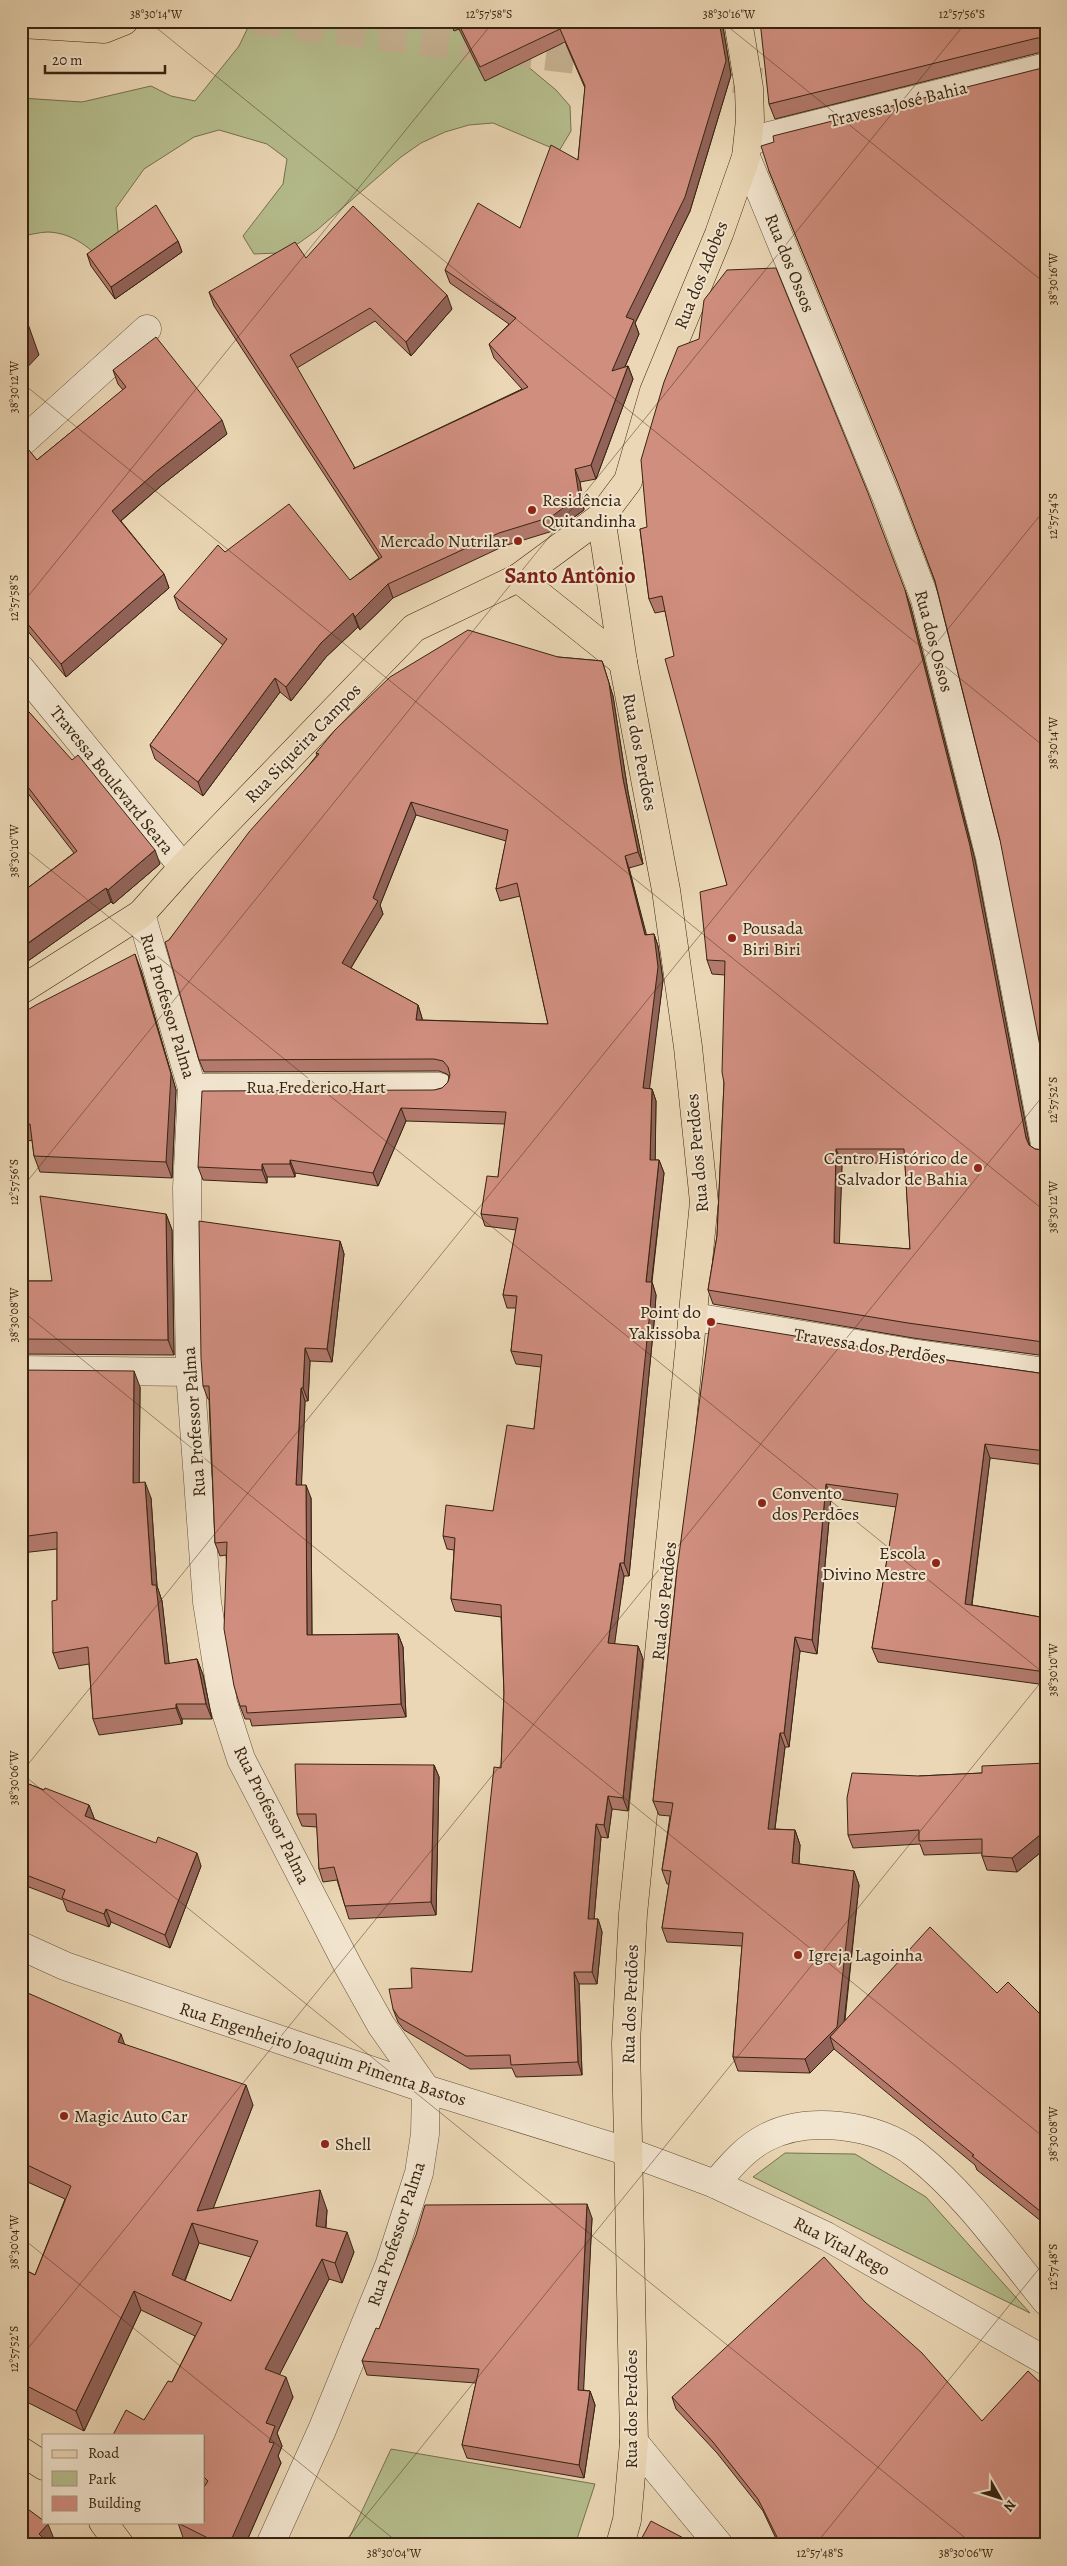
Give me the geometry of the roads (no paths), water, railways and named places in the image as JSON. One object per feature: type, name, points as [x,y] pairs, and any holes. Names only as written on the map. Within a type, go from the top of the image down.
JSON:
[{"type":"main road","points":[[21,24],[104,29],[124,21]]},
{"type":"main road","name":"Rua dos Adobes","points":[[601,517],[628,481],[654,391],[718,234],[748,149],[749,88],[738,21]]},
{"type":"main road","name":"Rua Siqueira Campos","points":[[21,990],[141,914],[183,867],[414,628],[518,578],[601,517]]},
{"type":"main road","name":"Rua dos Perdões","points":[[601,517],[623,662],[666,890],[688,1047],[703,1192],[694,1317],[684,1399],[633,1914],[626,2043],[634,2442],[627,2520],[620,2545]]},
{"type":"main road","points":[[518,578],[623,662]]},
{"type":"main road","points":[[21,2451],[42,2465]]},
{"type":"main road","points":[[104,2524],[120,2545]]},
{"type":"street","name":"Travessa José Bahia","points":[[748,149],[1046,67]]},
{"type":"street","name":"Rua dos Ossos","points":[[748,149],[888,501],[924,599],[990,857],[1046,1148]]},
{"type":"street","points":[[21,443],[147,329]]},
{"type":"street","name":"Travessa Boulevard Seara","points":[[21,669],[183,867]]},
{"type":"street","name":"Rua Professor Palma","points":[[141,914],[192,1088],[187,1188],[190,1372],[207,1602],[223,1703],[241,1759],[348,1966],[381,2025],[426,2089],[426,2134],[419,2174],[389,2266],[322,2430],[270,2545]]},
{"type":"street","name":"Rua Frederico Hart","points":[[192,1088],[439,1087]]},
{"type":"street","name":"Travessa dos Perdões","points":[[694,1317],[910,1353],[1046,1372]]},
{"type":"street","points":[[21,1370],[190,1372]]},
{"type":"street","name":"Rua Engenheiro Joaquim Pimenta Bastos","points":[[21,1946],[65,1966],[426,2089],[629,2152]]},
{"type":"street","points":[[715,2184],[740,2155],[763,2138],[785,2128],[828,2123],[873,2132],[914,2153],[953,2189],[1046,2301]]},
{"type":"street","name":"Rua Vital Rego","points":[[629,2152],[715,2184],[826,2236],[1046,2361]]},
{"type":"street","points":[[634,2442],[719,2545]]},
{"type":"tunnel","points":[[254,21],[610,64]]},
{"type":"tunnel","points":[[692,74],[913,100]]},
{"type":"place","name":"Residência Quitandinha","points":[[532,510]]},
{"type":"place","name":"Mercado Nutrilar","points":[[518,541]]},
{"type":"place","name":"Pousada Biri Biri","points":[[732,938]]},
{"type":"place","name":"Centro Histórico de Salvador de Bahia","points":[[978,1168]]},
{"type":"place","name":"Point do Yakissoba","points":[[711,1322]]},
{"type":"place","name":"Convento dos Perdões","points":[[762,1503]]},
{"type":"place","name":"Escola Divino Mestre","points":[[936,1563]]},
{"type":"place","name":"Igreja Lagoinha","points":[[798,1955]]},
{"type":"place","name":"Magic Auto Car","points":[[64,2116]]},
{"type":"place","name":"Shell","points":[[325,2144]]},
{"type":"district","name":"Santo Antônio","points":[[570,575]]}]
